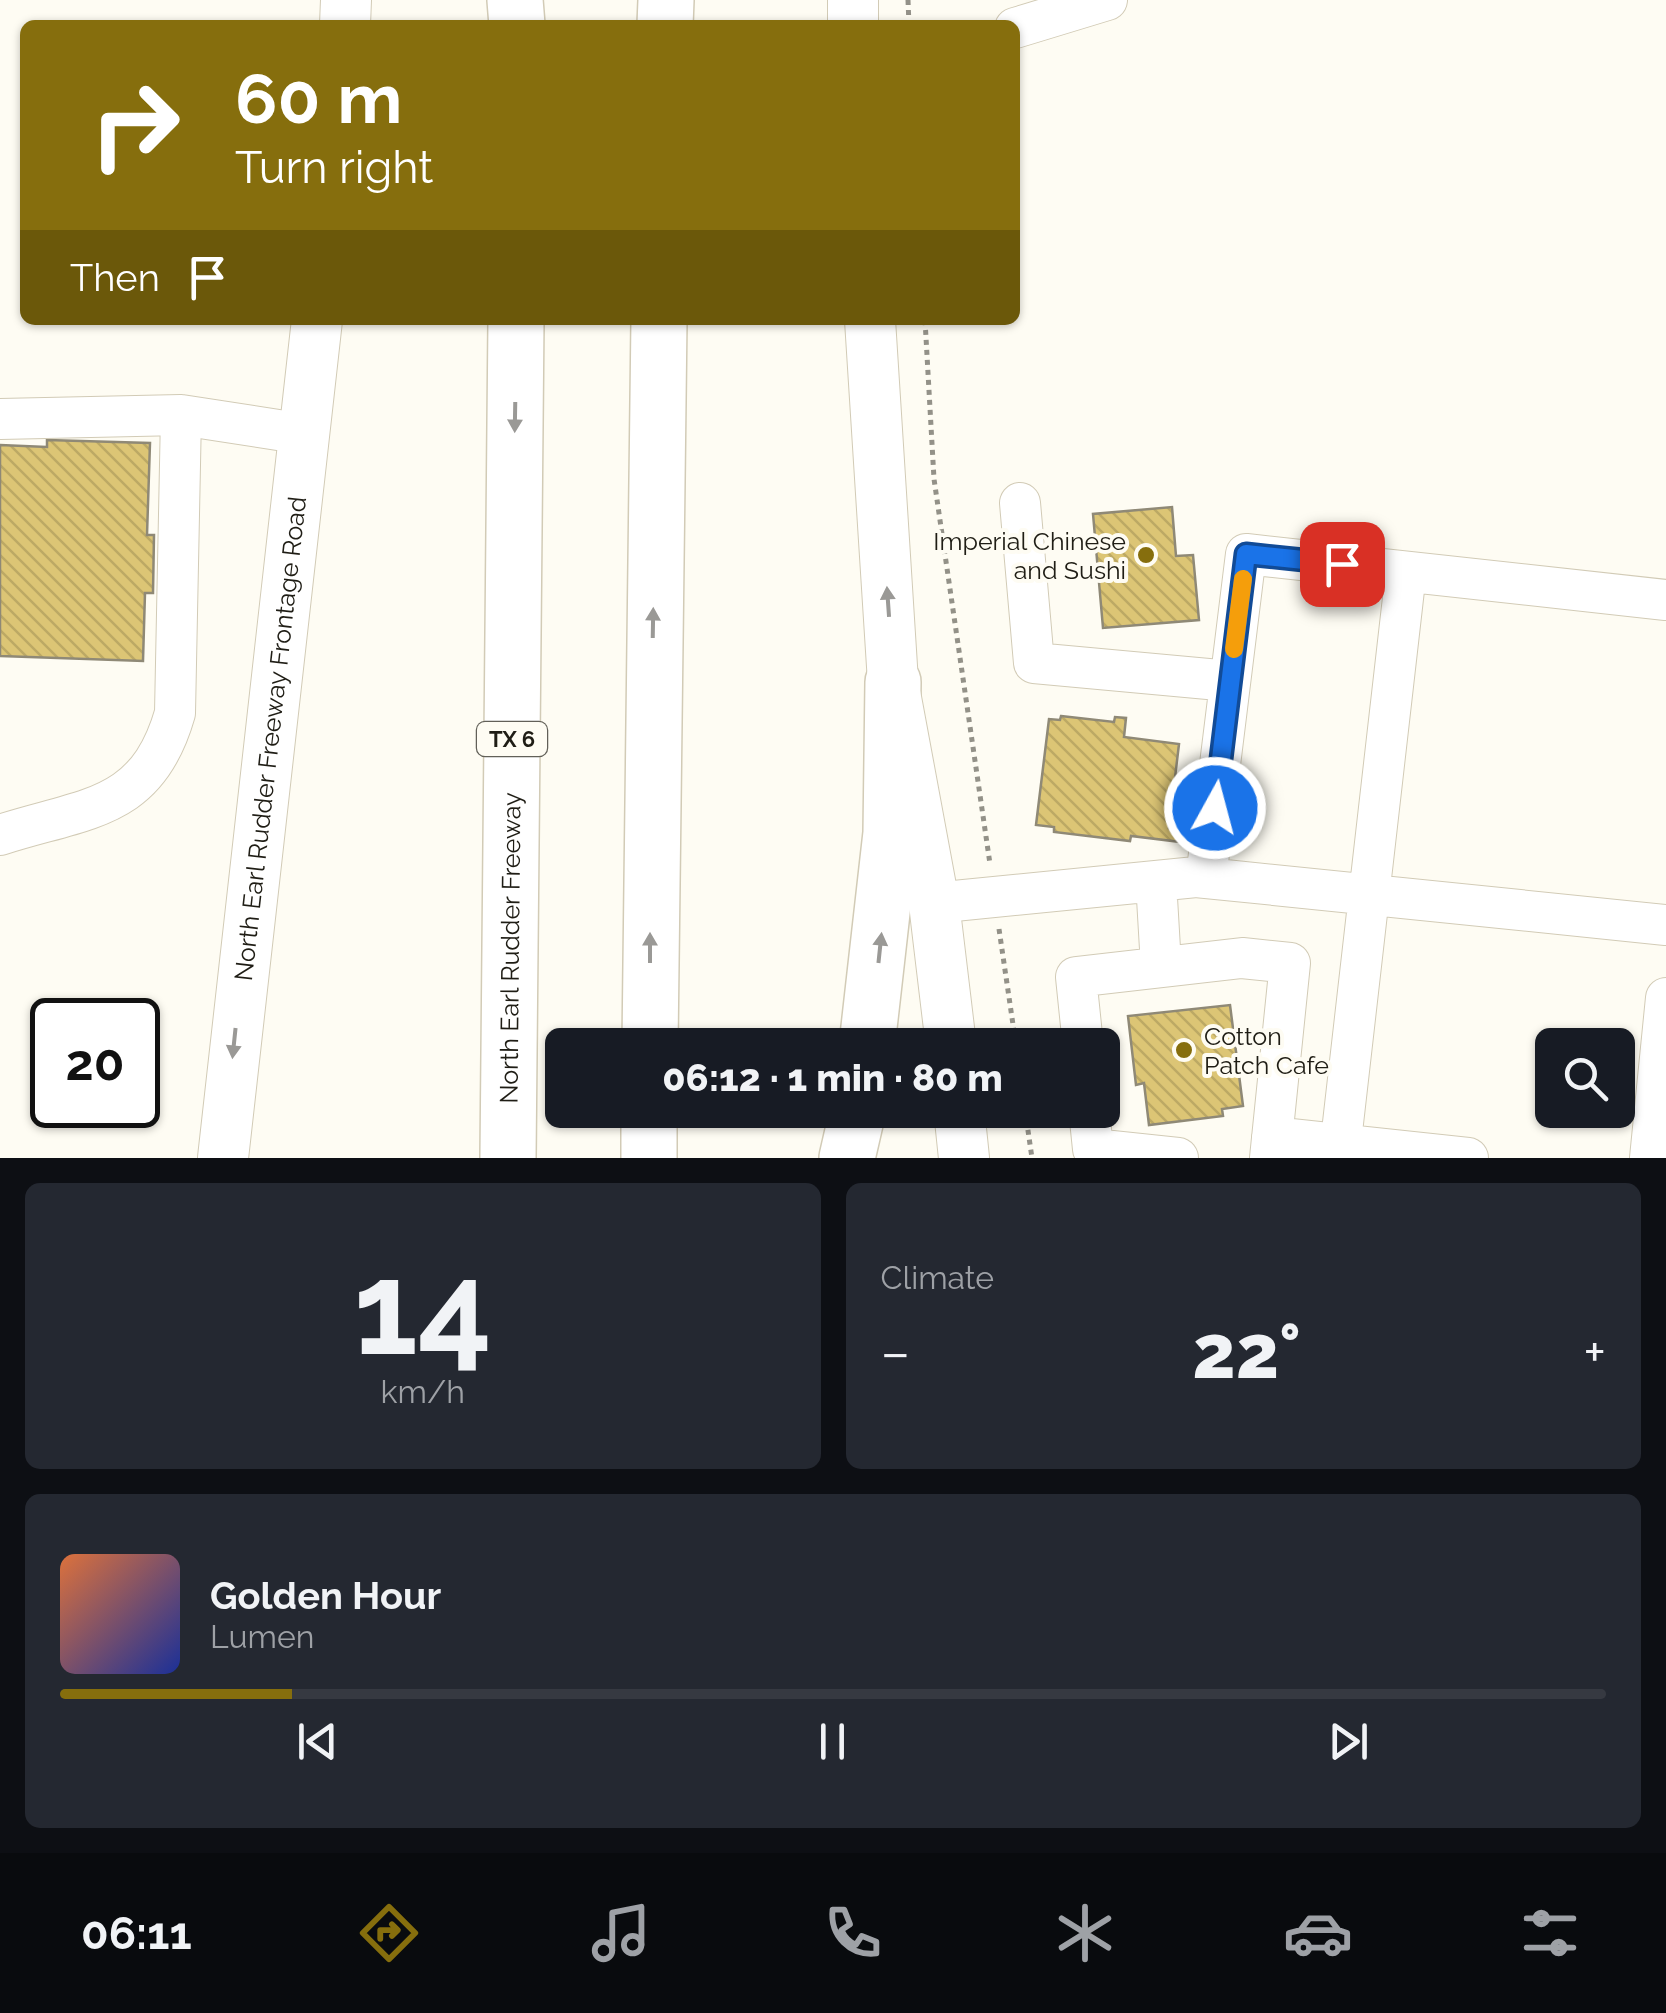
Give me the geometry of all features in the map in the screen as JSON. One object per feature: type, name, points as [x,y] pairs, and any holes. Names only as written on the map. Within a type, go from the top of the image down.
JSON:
[{"type":"highway","name":"North Earl Rudder Freeway","points":[[508,1158],[516,325]]},
{"type":"highway","points":[[650,1028],[660,325]]},
{"type":"highway","points":[[869,1028],[890,833],[893,682]]},
{"type":"highway","points":[[649,1128],[649,1158]]},
{"type":"highway","points":[[847,1158],[854,1128]]},
{"type":"main road","name":"North Earl Rudder Freeway Frontage Road","points":[[223,1158],[316,325]]},
{"type":"main road","points":[[870,325],[893,682],[934,903],[949,1028]]},
{"type":"main road","points":[[960,1128],[964,1158]]},
{"type":"street","points":[[1020,26],[1107,0]]},
{"type":"street","points":[[0,418],[181,416],[304,434]]},
{"type":"street","points":[[0,835],[117,798],[139,784],[167,742],[175,713],[181,416]]},
{"type":"street","points":[[1020,503],[1034,663],[1230,681]]},
{"type":"street","points":[[1206,878],[1246,554],[1666,600]]},
{"type":"street","points":[[1338,1151],[1406,572]]},
{"type":"street","points":[[934,903],[1206,878],[1666,925]]},
{"type":"street","points":[[1156,881],[1162,966]]},
{"type":"street","points":[[1081,1028],[1076,976],[1242,958],[1290,963],[1271,1148],[1468,1158]]},
{"type":"street","points":[[1650,1158],[1666,998]]},
{"type":"street","points":[[1091,1128],[1093,1149],[1178,1158]]},
{"type":"path","points":[[925,325],[934,479],[1013,1028]]},
{"type":"path","points":[[1028,1128],[1032,1158]]},
{"type":"building","points":[[47,440],[150,443],[147,535],[154,535],[153,593],[145,593],[143,661],[0,656],[0,445],[47,447]]},
{"type":"building","points":[[1172,507],[1176,556],[1193,555],[1199,620],[1103,628],[1093,514]]},
{"type":"building","points":[[1061,716],[1114,722],[1115,717],[1126,718],[1124,737],[1179,744],[1169,828],[1191,830],[1189,843],[1131,836],[1130,841],[1054,832],[1054,827],[1036,825],[1049,719],[1060,720]]},
{"type":"building","name":"Cotton Patch Cafe","points":[[1230,1005],[1243,1106],[1222,1109],[1223,1116],[1149,1125],[1144,1083],[1136,1085],[1128,1016]]},
{"type":"slow traffic","points":[[1234,649],[1243,579]]},
{"type":"place","name":"Imperial Chinese and Sushi","points":[[1146,555]]},
{"type":"place","name":"Cotton Patch Cafe","points":[[1184,1050]]},
{"type":"route","points":[[1215,808],[1246,554],[1342,564]]}]
